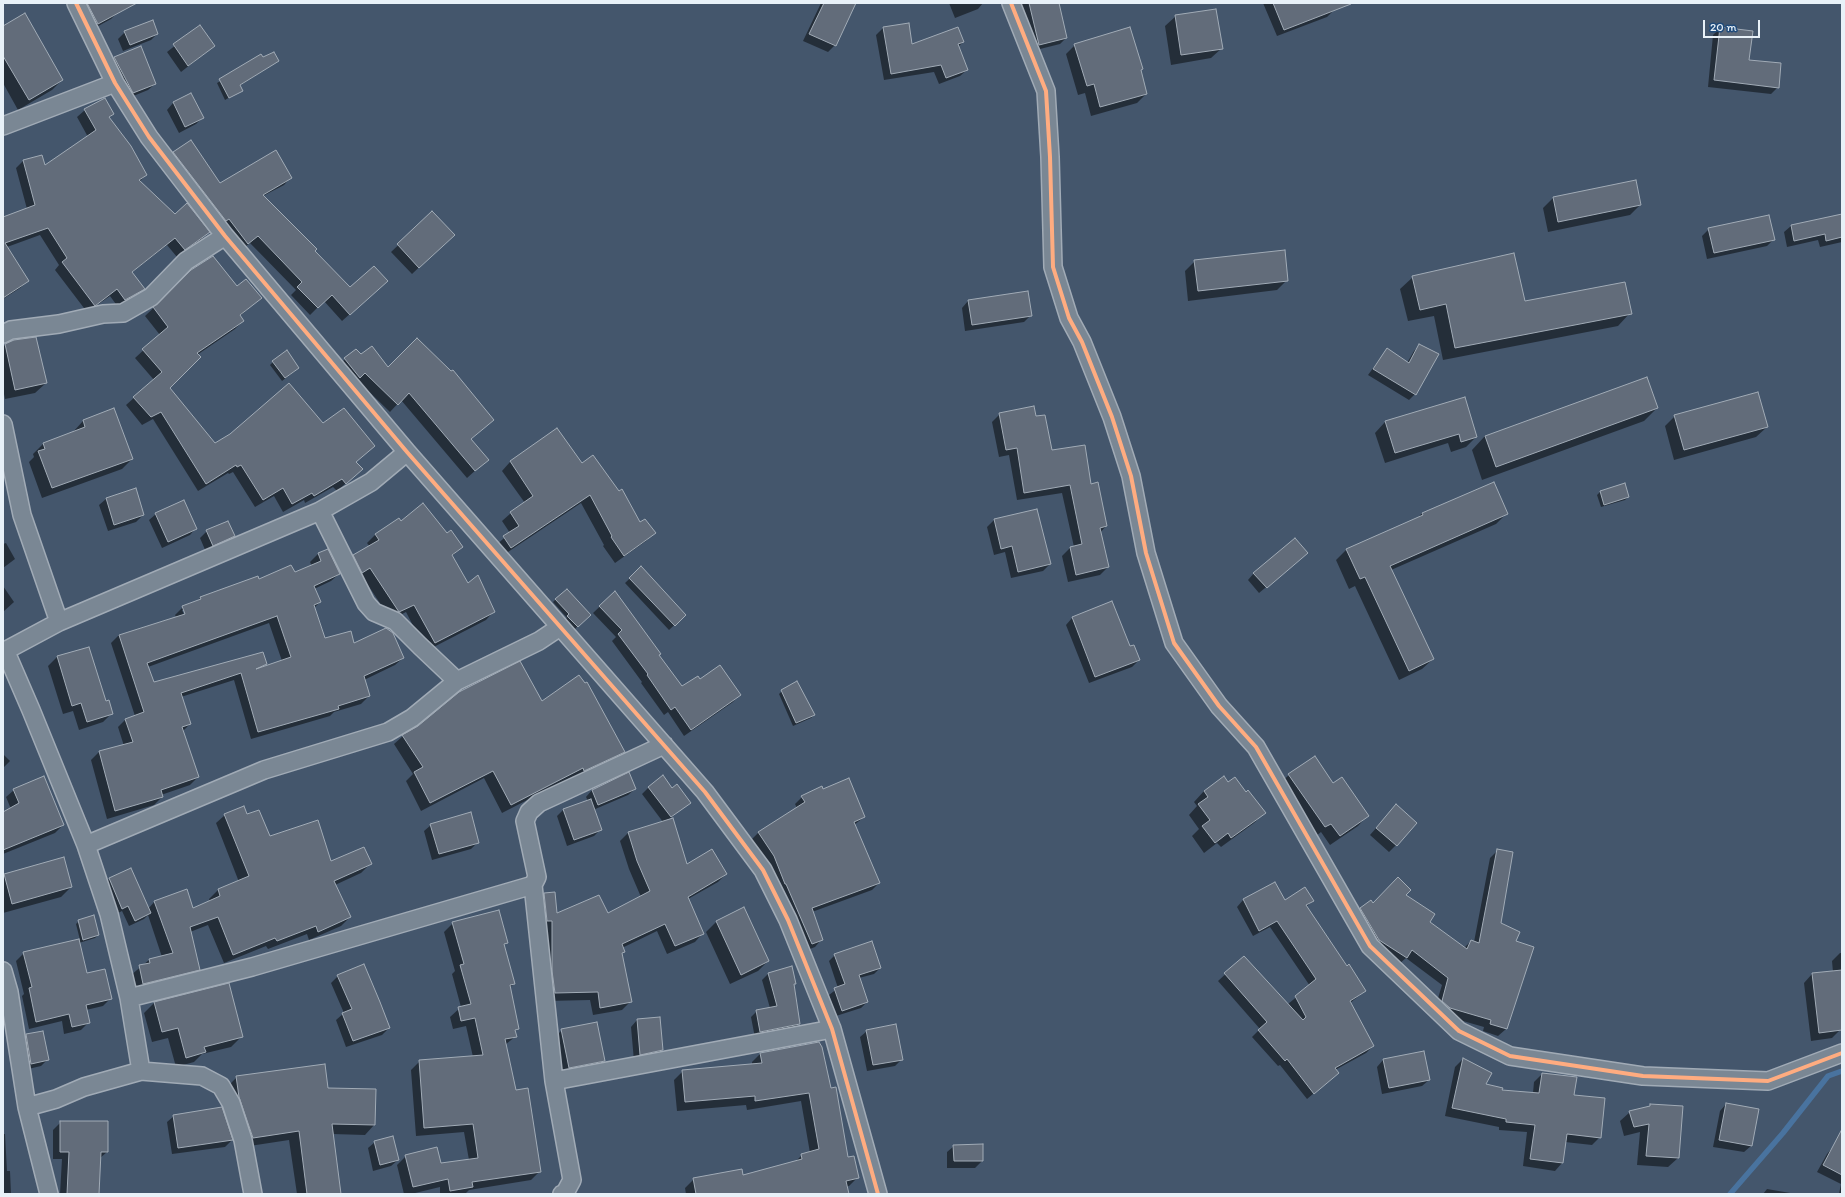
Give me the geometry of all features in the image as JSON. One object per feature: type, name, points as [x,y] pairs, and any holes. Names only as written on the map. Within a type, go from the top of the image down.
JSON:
[{"type":"street","points":[[76,3],[115,83],[149,137],[225,236],[407,452],[705,792],[763,870],[788,920],[832,1029],[878,1194]]},
{"type":"street","points":[[1011,3],[1046,91],[1050,157],[1053,267],[1069,318],[1082,342],[1112,417],[1131,476],[1146,553],[1174,643],[1219,706],[1256,747],[1370,946],[1459,1030],[1510,1056],[1643,1076],[1768,1081],[1842,1053]]},
{"type":"street","points":[[3,126],[115,83]]},
{"type":"street","points":[[3,334],[11,330],[59,324],[103,314],[123,313],[151,297],[186,261],[225,236]]},
{"type":"street","points":[[3,424],[22,515],[59,622]]},
{"type":"street","points":[[141,1071],[129,998],[109,914],[86,845],[4,651],[59,622],[320,511],[371,482],[407,452]]},
{"type":"street","points":[[320,511],[366,603],[374,612],[396,621],[420,646],[458,681]]},
{"type":"street","points":[[86,845],[264,770],[388,732],[412,718],[458,681],[539,640],[560,627]]},
{"type":"street","points":[[562,1194],[565,1193],[572,1180],[554,1081],[533,885],[537,877],[525,821],[529,812],[539,803],[664,745]]},
{"type":"street","points":[[129,998],[252,967],[533,885]]},
{"type":"street","points":[[3,971],[9,992],[27,1107],[49,1194]]},
{"type":"street","points":[[554,1081],[832,1029]]},
{"type":"street","points":[[27,1107],[56,1099],[84,1087],[141,1071],[202,1076],[221,1086],[232,1103],[243,1140],[252,1194]]},
{"type":"building","points":[[87,3],[137,3],[98,24]]},
{"type":"building","points":[[824,3],[856,3],[836,46],[809,34]]},
{"type":"building","points":[[1029,3],[1059,3],[1067,38],[1039,45]]},
{"type":"building","points":[[1273,3],[1351,3],[1351,4],[1284,30]]},
{"type":"building","points":[[1216,9],[1223,49],[1181,55],[1175,15]]},
{"type":"building","points":[[25,13],[63,80],[29,100],[3,56],[3,26]]},
{"type":"building","points":[[153,20],[158,34],[130,45],[124,31]]},
{"type":"building","points":[[909,23],[912,44],[958,27],[964,42],[958,44],[968,70],[946,78],[941,65],[891,74],[883,27]]},
{"type":"building","points":[[200,25],[215,46],[188,66],[173,44]]},
{"type":"building","points":[[1130,27],[1143,69],[1141,70],[1147,94],[1100,107],[1094,84],[1087,86],[1074,44]]},
{"type":"building","points":[[1720,27],[1753,31],[1749,60],[1781,63],[1779,88],[1714,80]]},
{"type":"building","points":[[141,46],[156,84],[133,93],[114,57]]},
{"type":"building","points":[[274,52],[279,61],[240,85],[243,91],[229,98],[219,79],[261,54],[263,57]]},
{"type":"building","points":[[191,93],[204,118],[185,127],[173,102]]},
{"type":"building","points":[[105,98],[114,114],[109,117],[131,146],[147,175],[139,180],[175,214],[187,203],[210,232],[185,250],[175,238],[132,272],[145,289],[125,300],[117,289],[95,306],[62,262],[67,258],[48,228],[5,243],[29,281],[3,298],[3,217],[35,205],[23,160],[42,155],[45,165],[96,130],[84,109]]},
{"type":"building","points":[[191,140],[220,183],[276,150],[292,178],[263,195],[317,249],[315,251],[350,287],[374,266],[388,281],[350,315],[332,295],[318,308],[297,287],[302,282],[258,236],[248,244],[229,219],[226,221],[173,152]]},
{"type":"building","points":[[1636,180],[1641,205],[1558,222],[1553,197]]},
{"type":"building","points":[[432,211],[455,235],[419,268],[397,244]]},
{"type":"building","points":[[1842,214],[1842,237],[1826,241],[1825,234],[1794,241],[1791,225]]},
{"type":"building","points":[[1769,215],[1775,240],[1714,253],[1708,228]]},
{"type":"building","points":[[1285,250],[1288,281],[1198,291],[1194,260]]},
{"type":"building","points":[[1514,253],[1525,301],[1625,282],[1632,314],[1455,348],[1446,304],[1420,310],[1412,276]]},
{"type":"building","points":[[213,256],[237,286],[246,279],[262,298],[240,315],[244,321],[197,353],[201,357],[170,388],[215,443],[230,434],[289,383],[323,423],[344,408],[375,446],[356,462],[363,469],[346,484],[342,479],[314,496],[312,493],[292,504],[283,488],[263,500],[241,465],[237,467],[236,465],[206,484],[161,412],[151,417],[133,397],[162,372],[142,349],[168,327],[153,307],[191,270]]},
{"type":"building","points":[[1028,291],[1032,316],[972,325],[968,300]]},
{"type":"building","points":[[36,337],[47,383],[15,390],[5,344],[14,340]]},
{"type":"building","points":[[417,338],[451,371],[453,370],[494,420],[471,439],[489,460],[475,471],[409,393],[398,405],[365,373],[360,378],[344,358],[356,349],[361,354],[372,346],[388,367]]},
{"type":"building","points":[[1419,344],[1439,354],[1416,395],[1373,369],[1387,348],[1409,363]]},
{"type":"building","points":[[287,350],[299,368],[285,378],[272,361]]},
{"type":"building","points":[[1647,377],[1658,408],[1496,467],[1485,436]]},
{"type":"building","points":[[1758,392],[1768,427],[1684,450],[1674,415]]},
{"type":"building","points":[[1465,397],[1477,437],[1461,442],[1459,434],[1395,453],[1385,421]]},
{"type":"building","points":[[1034,406],[1036,416],[1045,415],[1052,450],[1085,445],[1091,484],[1098,482],[1107,526],[1100,528],[1109,567],[1076,575],[1070,547],[1082,544],[1070,485],[1024,493],[1017,448],[1006,450],[999,413]]},
{"type":"building","points":[[114,408],[133,459],[52,488],[38,451],[45,449],[43,443],[85,427],[83,420]]},
{"type":"building","points":[[557,428],[582,463],[593,455],[619,491],[622,489],[640,522],[645,519],[656,533],[624,556],[611,537],[612,536],[590,495],[511,548],[503,536],[519,526],[510,512],[533,496],[510,461]]},
{"type":"building","points":[[1494,482],[1508,514],[1390,566],[1434,659],[1409,671],[1365,577],[1360,579],[1346,549],[1423,515],[1422,513]]},
{"type":"building","points":[[1625,483],[1629,497],[1604,505],[1600,491]]},
{"type":"building","points":[[136,488],[144,515],[114,525],[106,498]]},
{"type":"building","points":[[184,500],[197,529],[168,542],[155,513]]},
{"type":"building","points":[[423,503],[447,533],[451,530],[463,547],[452,555],[468,583],[478,575],[495,612],[435,643],[414,605],[399,612],[370,568],[362,573],[353,555],[379,540],[375,534],[399,518],[401,521]]},
{"type":"building","points":[[1037,509],[1051,564],[1018,572],[1012,546],[1001,549],[994,519]]},
{"type":"building","points":[[228,521],[235,536],[213,546],[206,530]]},
{"type":"building","points":[[1295,538],[1308,553],[1267,588],[1253,573]]},
{"type":"building","points":[[328,549],[340,574],[314,586],[321,602],[314,605],[325,638],[351,631],[354,643],[386,628],[393,633],[404,658],[364,676],[370,696],[338,706],[339,709],[258,732],[241,673],[181,693],[191,724],[182,727],[199,777],[161,790],[163,797],[115,811],[99,751],[133,742],[125,719],[144,712],[119,635],[185,614],[182,606],[201,599],[200,597],[258,576],[259,579],[291,565],[295,572],[321,561],[318,553]],"holes":[[[277,616],[291,657],[256,669],[267,664],[263,652],[154,682],[147,663]]]},
{"type":"building","points":[[641,566],[686,615],[675,626],[629,578]]},
{"type":"building","points":[[567,589],[591,615],[578,627],[567,616],[569,614],[555,599]]},
{"type":"building","points":[[615,591],[661,654],[659,655],[682,686],[698,676],[700,679],[720,665],[741,695],[691,730],[675,707],[671,710],[647,675],[648,674],[618,634],[622,630],[599,606]]},
{"type":"building","points":[[1112,601],[1130,646],[1134,645],[1140,660],[1095,677],[1072,617]]},
{"type":"building","points":[[89,647],[106,701],[109,700],[113,714],[87,722],[81,703],[72,706],[57,656]]},
{"type":"building","points":[[520,661],[542,701],[579,675],[585,683],[587,682],[625,752],[584,771],[583,768],[511,805],[493,771],[430,803],[414,772],[423,767],[402,735],[418,726],[459,692]]},
{"type":"building","points":[[797,681],[815,715],[796,723],[781,690]]},
{"type":"building","points":[[1315,756],[1333,783],[1342,777],[1369,816],[1340,836],[1331,824],[1325,827],[1288,774]]},
{"type":"building","points":[[629,772],[636,789],[598,805],[592,790]]},
{"type":"building","points":[[663,775],[672,788],[677,784],[691,803],[671,817],[648,787]]},
{"type":"building","points":[[44,776],[64,825],[3,850],[3,812],[19,803],[13,789]]},
{"type":"building","points":[[1224,776],[1228,782],[1235,777],[1246,792],[1248,790],[1266,813],[1231,838],[1228,833],[1215,843],[1202,826],[1210,820],[1198,804],[1208,797],[1204,791]]},
{"type":"building","points":[[849,778],[865,817],[854,822],[880,883],[812,908],[823,940],[812,944],[774,856],[758,832],[805,802],[801,796],[822,786],[823,789]]},
{"type":"building","points":[[591,799],[602,830],[574,840],[563,809]]},
{"type":"building","points":[[1396,804],[1417,823],[1397,846],[1376,828]]},
{"type":"building","points":[[244,806],[247,814],[259,810],[270,836],[318,820],[331,861],[364,847],[372,864],[334,881],[351,917],[318,932],[316,926],[277,941],[275,938],[233,955],[218,917],[190,927],[200,970],[143,984],[139,965],[150,963],[149,959],[173,953],[154,901],[187,889],[193,908],[220,896],[218,889],[249,876],[224,814]]},
{"type":"building","points":[[471,812],[479,843],[439,854],[430,824]]},
{"type":"building","points":[[673,818],[687,864],[712,849],[727,874],[688,897],[704,934],[675,946],[665,924],[622,944],[625,952],[622,953],[632,1002],[600,1008],[598,992],[555,993],[552,971],[552,921],[547,921],[544,893],[555,892],[557,913],[599,895],[608,913],[650,891],[637,861],[628,832]]},
{"type":"building","points":[[1497,849],[1513,852],[1501,923],[1520,932],[1516,941],[1534,947],[1507,1029],[1490,1024],[1491,1020],[1450,1008],[1442,1001],[1448,978],[1412,950],[1407,958],[1379,940],[1360,908],[1371,900],[1373,903],[1398,877],[1411,890],[1406,895],[1435,914],[1430,922],[1467,949],[1471,940],[1479,943]]},
{"type":"building","points":[[64,857],[72,887],[12,904],[4,874]]},
{"type":"building","points":[[131,868],[151,913],[135,921],[128,906],[122,909],[109,878]]},
{"type":"building","points":[[1275,882],[1285,900],[1305,887],[1314,901],[1306,905],[1347,966],[1349,964],[1366,991],[1350,1001],[1374,1046],[1335,1068],[1339,1073],[1314,1094],[1287,1059],[1285,1061],[1258,1030],[1267,1022],[1224,973],[1244,956],[1303,1020],[1306,1017],[1295,996],[1316,979],[1277,921],[1259,931],[1243,899]]},
{"type":"building","points":[[744,907],[769,961],[741,975],[716,921]]},
{"type":"building","points":[[499,910],[508,943],[504,944],[515,984],[510,985],[519,1029],[515,1030],[517,1037],[505,1039],[516,1090],[528,1088],[541,1172],[472,1182],[473,1187],[450,1191],[448,1179],[413,1187],[405,1155],[437,1147],[441,1163],[478,1158],[473,1124],[424,1128],[419,1060],[483,1055],[475,1018],[461,1021],[458,1007],[471,1004],[460,965],[464,964],[452,922]]},
{"type":"building","points":[[94,915],[99,935],[83,940],[78,920]]},
{"type":"building","points":[[79,939],[87,973],[105,969],[112,999],[86,1005],[90,1023],[72,1027],[69,1014],[36,1022],[29,988],[32,987],[23,952]]},
{"type":"building","points":[[872,941],[881,968],[859,975],[868,1002],[842,1011],[834,988],[845,984],[834,954]]},
{"type":"building","points":[[364,964],[390,1028],[353,1041],[342,1013],[352,1009],[337,975]]},
{"type":"building","points":[[792,966],[796,984],[794,984],[800,1024],[760,1032],[756,1010],[777,1006],[768,973]]},
{"type":"building","points":[[1842,970],[1842,1030],[1819,1033],[1812,973]]},
{"type":"building","points":[[229,983],[243,1037],[204,1047],[206,1052],[186,1058],[178,1028],[162,1032],[154,1002]]},
{"type":"building","points":[[660,1017],[663,1050],[640,1055],[637,1019]]},
{"type":"building","points":[[597,1022],[605,1061],[569,1068],[561,1029]]},
{"type":"building","points":[[896,1024],[903,1060],[873,1065],[866,1030]]},
{"type":"building","points":[[43,1031],[49,1060],[31,1064],[26,1034]]},
{"type":"building","points":[[819,1042],[822,1047],[831,1088],[836,1087],[848,1157],[854,1156],[859,1178],[846,1181],[849,1194],[696,1194],[693,1178],[742,1169],[743,1175],[802,1159],[801,1154],[819,1149],[809,1093],[755,1101],[755,1096],[685,1102],[682,1070],[762,1063],[760,1053]]},
{"type":"building","points":[[1424,1051],[1430,1080],[1389,1088],[1383,1059]]},
{"type":"building","points":[[1463,1058],[1492,1073],[1486,1084],[1503,1088],[1502,1090],[1539,1093],[1542,1073],[1577,1077],[1574,1095],[1605,1098],[1601,1138],[1567,1134],[1563,1163],[1530,1159],[1535,1125],[1506,1122],[1506,1119],[1452,1108]]},
{"type":"building","points":[[325,1064],[328,1088],[376,1089],[375,1125],[332,1124],[341,1194],[307,1194],[299,1131],[253,1138],[239,1097],[236,1076]]},
{"type":"building","points":[[1726,1103],[1759,1109],[1752,1146],[1719,1140]]},
{"type":"building","points":[[1650,1104],[1683,1106],[1679,1158],[1646,1156],[1649,1124],[1634,1127],[1629,1111],[1650,1106]]},
{"type":"building","points":[[222,1107],[233,1140],[178,1148],[173,1115]]},
{"type":"building","points":[[60,1121],[108,1121],[108,1152],[101,1152],[99,1194],[67,1194],[69,1152],[60,1152]]},
{"type":"building","points":[[1842,1129],[1842,1175],[1823,1165]]},
{"type":"building","points":[[393,1136],[399,1160],[380,1165],[374,1141]]},
{"type":"building","points":[[983,1144],[983,1161],[954,1161],[953,1145]]},
{"type":"waterway","points":[[1730,1194],[1783,1133],[1828,1076],[1842,1071]]},
{"type":"cycle path","points":[[76,3],[115,83],[149,137],[225,236],[407,452],[705,792],[763,870],[788,920],[832,1029],[878,1194]]},
{"type":"cycle path","points":[[1011,3],[1046,91],[1050,157],[1053,267],[1069,318],[1082,342],[1112,417],[1131,476],[1146,553],[1174,643],[1219,706],[1256,747],[1370,946],[1459,1031],[1510,1056],[1643,1076],[1768,1081],[1842,1053]]}]
